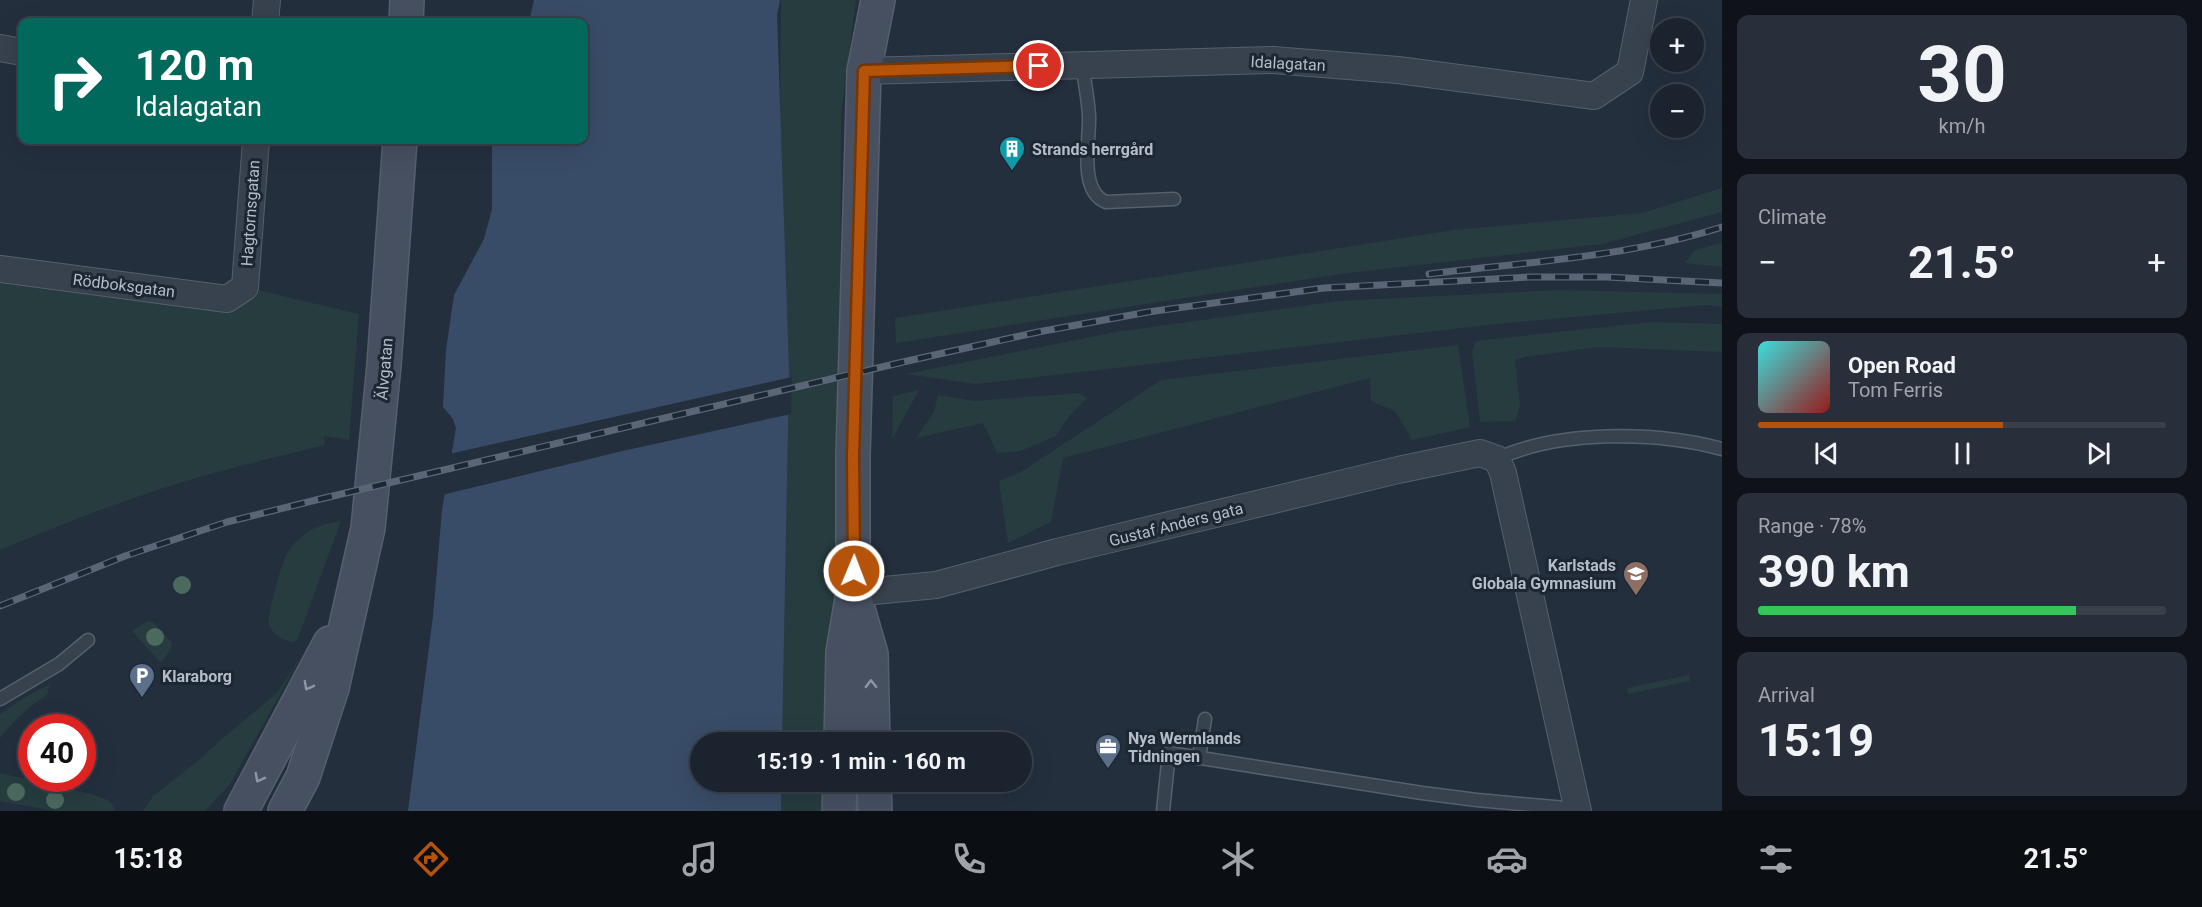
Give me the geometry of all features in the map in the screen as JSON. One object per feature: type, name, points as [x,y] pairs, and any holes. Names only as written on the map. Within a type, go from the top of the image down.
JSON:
[{"type":"street","points":[[265,18],[267,0]]},
{"type":"street","points":[[406,18],[407,0]]},
{"type":"street","points":[[841,732],[843,652],[853,592],[853,456],[864,71],[878,0]]},
{"type":"street","name":"Idalagatan","points":[[864,71],[1274,60],[1398,70],[1594,96],[1630,72],[1644,0]]},
{"type":"street","points":[[0,48],[18,51]]},
{"type":"street","name":"Hagtornsgatan","points":[[245,287],[256,144]]},
{"type":"street","name":"Älvgatan","points":[[285,811],[303,777],[332,688],[368,528],[385,354],[400,144]]},
{"type":"street","name":"Rödboksgatan","points":[[0,269],[227,299],[245,287]]},
{"type":"street","name":"Gustaf Anders gata","points":[[853,592],[936,585],[1069,549],[1398,470],[1480,453],[1497,459]]},
{"type":"street","points":[[1497,459],[1510,502],[1578,810]]},
{"type":"street","points":[[853,592],[870,654],[873,732]]},
{"type":"street","name":"Älvgatan","points":[[241,811],[354,596]]},
{"type":"street","points":[[293,811],[303,777]]},
{"type":"street","points":[[839,811],[840,792]]},
{"type":"street","points":[[874,792],[875,811]]},
{"type":"lane","points":[[1082,65],[1089,120],[1087,163],[1089,180],[1095,195],[1106,202],[1174,199]]},
{"type":"lane","name":"Gustaf Anders gata","points":[[1497,459],[1515,450],[1569,440],[1610,436],[1680,441],[1722,449]]},
{"type":"lane","points":[[0,699],[59,664],[88,640]]},
{"type":"lane","points":[[1199,758],[1205,719]]},
{"type":"lane","points":[[1163,811],[1169,753],[1444,796],[1578,810]]},
{"type":"green space","points":[[781,0],[856,0],[841,115],[839,732],[775,732]]},
{"type":"green space","points":[[1722,188],[1722,212],[1602,244],[1340,274],[896,343],[895,318],[1454,230],[1642,213]]},
{"type":"green space","points":[[1722,243],[1722,267],[1685,263],[1695,250]]},
{"type":"green space","points":[[0,269],[227,299],[245,287],[359,314],[349,440],[324,436],[325,445],[221,471],[154,491],[0,550]]},
{"type":"green space","points":[[1560,290],[1722,294],[1722,307],[1705,305],[1496,324],[976,384],[906,374],[1116,332],[1338,301]]},
{"type":"green space","points":[[1651,322],[1722,324],[1722,352],[1599,347],[1524,357],[1515,360],[1520,406],[1515,421],[1480,422],[1472,351],[1476,341]]},
{"type":"green space","points":[[1458,345],[1470,427],[1412,440],[1395,411],[1371,401],[1370,378],[1063,458],[1051,522],[1008,543],[999,481],[1021,472],[1161,380]]},
{"type":"green space","points":[[919,390],[892,439],[893,396]]},
{"type":"green space","points":[[1079,393],[1087,398],[1070,415],[1056,436],[1021,451],[997,453],[983,423],[916,438],[934,412],[938,395],[974,401]]},
{"type":"green space","points":[[341,521],[298,638],[294,642],[283,639],[273,632],[269,620],[274,592],[286,555],[308,532],[323,525]]},
{"type":"green space","points":[[148,621],[153,622],[172,643],[171,649],[161,663],[132,631]]},
{"type":"green space","points":[[303,653],[230,784],[205,811],[143,811],[153,796],[277,693]]},
{"type":"green space","points":[[1689,675],[1690,681],[1628,694],[1627,688]]},
{"type":"green space","points":[[50,684],[47,695],[23,714],[18,714],[18,719],[0,738],[0,714]]},
{"type":"green space","points":[[0,773],[18,777],[18,792],[82,792],[108,800],[114,806],[114,811],[55,811],[0,801]]},
{"type":"green space","points":[[774,792],[839,792],[839,811],[774,811]]},
{"type":"water","points":[[534,0],[780,0],[777,15],[789,371],[782,732],[690,732],[690,792],[781,792],[781,811],[408,811],[433,616],[442,510],[456,428],[453,419],[443,407],[446,350],[454,295],[484,239],[492,209],[494,144],[588,144],[588,18],[530,18]]},
{"type":"pier","points":[[792,377],[791,414],[618,452],[442,495],[449,454]]},
{"type":"railway","points":[[1429,274],[1613,252],[1722,227]]},
{"type":"railway","points":[[0,606],[125,556],[227,522],[1038,332],[1148,312],[1324,288],[1530,277],[1607,277],[1722,283]]},
{"type":"place","name":"Strands herrgård","points":[[1012,172]]},
{"type":"place","name":"Karlstads Globala Gymnasium","points":[[1636,597]]},
{"type":"place","name":"Klaraborg","points":[[142,699]]},
{"type":"place","name":"Nya Wermlands Tidningen","points":[[1108,770]]},
{"type":"route","points":[[854,571],[853,456],[864,71],[1039,66]]}]
